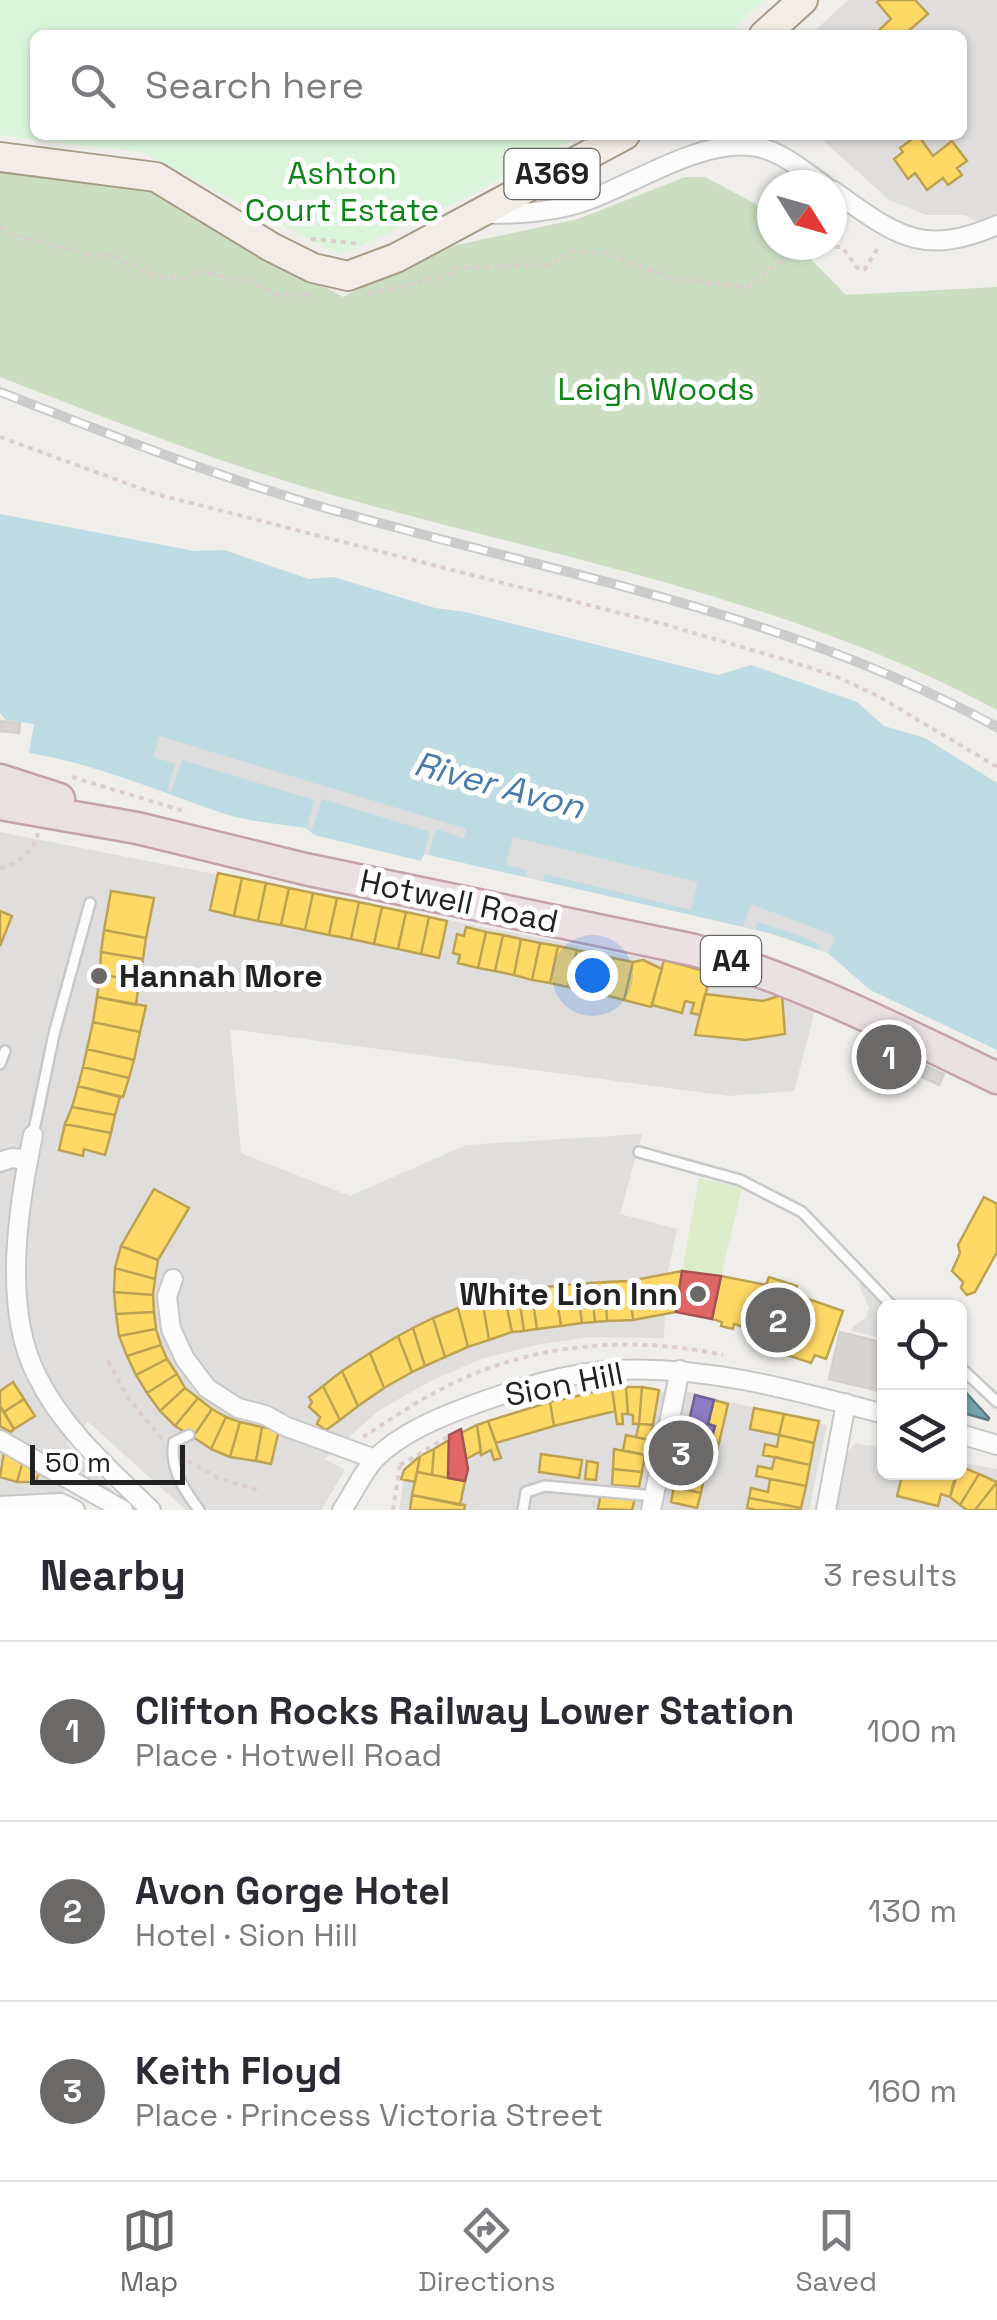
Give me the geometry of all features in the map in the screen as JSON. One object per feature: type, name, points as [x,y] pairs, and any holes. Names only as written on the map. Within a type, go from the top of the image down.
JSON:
[{"type":"highway","name":"Hotwell Road","points":[[0,780],[137,828]]},
{"type":"highway","name":"Hotwell Road","points":[[0,804],[137,828],[707,954],[885,1025],[997,1078]]},
{"type":"main road","points":[[769,30],[802,0]]},
{"type":"main road","name":"A369","points":[[0,157],[156,177],[312,268],[348,276],[396,258],[616,140]]},
{"type":"street","points":[[480,214],[534,214],[588,201],[715,148],[752,146],[779,154],[802,170]]},
{"type":"street","points":[[847,200],[893,232],[936,242],[971,236],[997,225]]},
{"type":"street","points":[[32,1135],[16,1241],[24,1340],[36,1375],[58,1410],[151,1510]]},
{"type":"street","points":[[0,1162],[12,1158],[28,1160]]},
{"type":"street","points":[[173,1279],[167,1302],[171,1329],[185,1359],[208,1388],[238,1408],[265,1415],[374,1460]]},
{"type":"street","name":"Sion Hill","points":[[342,1510],[374,1460],[405,1437],[450,1414],[518,1389],[612,1370],[680,1370],[877,1412]]},
{"type":"street","points":[[652,1503],[680,1370]]},
{"type":"street","points":[[826,1510],[846,1404]]},
{"type":"street","points":[[967,1436],[997,1445]]},
{"type":"street","points":[[0,1440],[123,1510]]},
{"type":"street","points":[[0,1506],[61,1503],[75,1510]]},
{"type":"lane","points":[[32,1135],[54,1034],[90,903]]},
{"type":"lane","points":[[0,1064],[5,1051]]},
{"type":"lane","points":[[639,1152],[740,1180],[802,1212],[886,1300]]},
{"type":"lane","points":[[967,1374],[997,1402]]},
{"type":"lane","points":[[188,1435],[172,1445],[180,1483],[199,1510]]},
{"type":"lane","points":[[523,1510],[526,1492],[546,1486],[652,1503]]},
{"type":"path","points":[[0,226],[10,234],[110,255],[158,277],[188,278],[198,272],[252,282],[276,294],[328,294]]},
{"type":"path","points":[[361,294],[378,294],[444,276],[457,268],[547,266],[574,250],[603,253],[675,278],[747,287],[784,260],[835,247],[842,246],[858,270],[865,269],[893,232]]},
{"type":"path","points":[[310,239],[359,245],[376,238]]},
{"type":"path","points":[[0,437],[156,494],[644,619],[835,676],[878,696],[997,767]]},
{"type":"path","points":[[0,868],[8,867],[34,846],[38,833]]},
{"type":"path","points":[[393,1510],[400,1465],[462,1430]]},
{"type":"shaded area","points":[[848,0],[997,0],[997,230],[964,215],[926,215],[889,200],[823,140],[967,140],[967,30],[815,30]]},
{"type":"shaded area","points":[[0,832],[718,973],[815,1011],[794,1091],[728,1096],[230,1029],[241,1153],[350,1196],[466,1145],[642,1134],[620,1214],[677,1229],[666,1282],[664,1338],[590,1337],[536,1345],[481,1359],[431,1381],[378,1411],[325,1459],[345,1470],[321,1510],[186,1510],[88,1422],[66,1443],[115,1493],[61,1468],[66,1510],[0,1510]]},
{"type":"shaded area","points":[[863,1277],[887,1300],[877,1300],[877,1337],[852,1331],[866,1318],[869,1308],[859,1285]]},
{"type":"shaded area","points":[[612,1388],[692,1393],[827,1425],[809,1510],[399,1510],[405,1467],[445,1441],[488,1421],[551,1401]]},
{"type":"shaded area","points":[[856,1443],[877,1447],[877,1480],[967,1480],[967,1463],[997,1469],[997,1510],[835,1510],[846,1454]]},
{"type":"green space","name":"Ashton Court Estate","points":[[0,0],[764,0],[732,30],[30,30],[30,139],[0,135]]},
{"type":"green space","name":"Ashton Court Estate","points":[[41,140],[570,140],[468,196],[341,255],[141,152]]},
{"type":"green space","name":"Leigh Woods","points":[[0,165],[152,189],[343,297],[438,249],[578,219],[685,177],[705,177],[757,206],[757,260],[812,260],[846,295],[997,287],[997,710],[919,671],[756,610],[293,483],[166,441],[0,377]]},
{"type":"green space","points":[[699,1178],[742,1188],[721,1276],[682,1271]]},
{"type":"water","name":"River Avon","points":[[0,514],[194,551],[224,550],[309,579],[334,577],[435,608],[466,612],[718,675],[751,665],[857,702],[884,726],[925,738],[997,783],[997,1050],[870,990],[828,953],[769,933],[424,854],[421,861],[314,835],[306,828],[242,819],[103,771],[29,753],[34,724],[6,720],[0,713]]},
{"type":"pier","points":[[159,736],[467,829],[464,838],[436,829],[428,855],[424,854],[430,832],[322,799],[312,830],[307,828],[314,800],[182,760],[171,792],[167,791],[175,764],[153,757]]},
{"type":"pier","points":[[513,837],[698,882],[691,910],[545,874],[543,881],[526,877],[527,870],[506,865]]},
{"type":"pier","points":[[751,904],[833,935],[828,953],[801,936],[758,922],[754,930],[743,927]]},
{"type":"building: Homes","points":[[915,0],[928,14],[910,30],[879,30],[891,19],[877,2]]},
{"type":"building: Homes","points":[[911,140],[922,140],[933,156],[952,141],[967,161],[957,168],[962,175],[948,185],[943,178],[927,190],[915,173],[908,179],[894,159],[903,152],[900,148]]},
{"type":"building: Homes","points":[[218,873],[242,878],[234,916],[210,910]]},
{"type":"building: Homes","points":[[242,878],[266,883],[258,921],[234,916]]},
{"type":"building: Homes","points":[[266,883],[289,888],[281,925],[258,921]]},
{"type":"building: Homes","points":[[289,888],[313,893],[305,930],[281,925]]},
{"type":"building: Homes","points":[[111,891],[154,898],[146,938],[104,930]]},
{"type":"building: Homes","points":[[313,893],[337,898],[329,935],[305,930]]},
{"type":"building: Homes","points":[[337,898],[359,902],[351,939],[329,935]]},
{"type":"building: Homes","points":[[359,902],[382,907],[374,944],[351,939]]},
{"type":"building: Homes","points":[[382,907],[406,912],[398,949],[374,944]]},
{"type":"building: Homes","points":[[0,911],[12,916],[0,946]]},
{"type":"building: Homes","points":[[406,912],[429,917],[421,954],[398,949]]},
{"type":"building: Homes","points":[[429,917],[447,921],[439,958],[421,954]]},
{"type":"building: Homes","points":[[466,927],[486,932],[478,968],[458,963],[460,955],[453,953],[457,934],[464,936]]},
{"type":"building: Homes","points":[[104,930],[146,938],[143,959],[101,952]]},
{"type":"building: Homes","points":[[486,932],[503,935],[495,971],[478,968]]},
{"type":"building: Homes","points":[[503,935],[521,939],[514,975],[495,971]]},
{"type":"building: Homes","points":[[521,939],[540,943],[532,980],[514,975]]},
{"type":"building: Homes","points":[[540,943],[558,946],[550,983],[532,980]]},
{"type":"building: Homes","points":[[558,946],[577,950],[568,987],[550,983]]},
{"type":"building: Homes","points":[[577,950],[595,954],[586,991],[568,987]]},
{"type":"building: Homes","points":[[101,952],[143,959],[139,982],[100,974]]},
{"type":"building: Homes","points":[[595,954],[613,958],[604,995],[586,991]]},
{"type":"building: Homes","points":[[613,958],[633,962],[624,1000],[604,995]]},
{"type":"building: Homes","points":[[643,960],[662,969],[651,1007],[624,1000],[633,962]]},
{"type":"building: Homes","points":[[664,960],[711,973],[700,1015],[691,1013],[694,1003],[685,1001],[682,1013],[652,1005]]},
{"type":"building: Homes","points":[[100,974],[139,982],[136,1005],[97,997]]},
{"type":"building: Homes","points":[[705,994],[763,1001],[782,995],[785,1034],[746,1040],[695,1035]]},
{"type":"building: Homes","points":[[97,997],[146,1006],[140,1032],[93,1022]]},
{"type":"building: Homes","points":[[93,1022],[140,1032],[134,1060],[87,1049]]},
{"type":"building: Homes","points":[[87,1049],[134,1060],[129,1078],[83,1067]]},
{"type":"building: Homes","points":[[83,1067],[129,1078],[123,1097],[78,1086]]},
{"type":"building: Homes","points":[[78,1086],[120,1097],[115,1115],[72,1107]]},
{"type":"building: Homes","points":[[72,1107],[115,1115],[111,1133],[65,1124]]},
{"type":"building: Homes","points":[[65,1124],[111,1133],[105,1155],[84,1149],[83,1156],[59,1150]]},
{"type":"building: Homes","points":[[154,1189],[189,1208],[158,1260],[121,1246]]},
{"type":"building: Homes","points":[[984,1197],[997,1204],[997,1252],[975,1292],[967,1295],[961,1288],[963,1282],[952,1271],[960,1253],[958,1245]]},
{"type":"building: Homes","points":[[121,1246],[158,1260],[155,1279],[115,1268]]},
{"type":"building: Homes","points":[[115,1268],[155,1279],[153,1295],[114,1292]]},
{"type":"building: Homes","points":[[682,1271],[676,1312],[633,1320],[629,1281]]},
{"type":"building: Homes","points":[[721,1276],[766,1285],[769,1277],[797,1286],[794,1294],[843,1311],[826,1359],[815,1355],[811,1363],[787,1355],[791,1344],[779,1341],[781,1338],[734,1324],[733,1329],[721,1326],[722,1322],[712,1319]]},
{"type":"building: Homes","points":[[629,1281],[633,1320],[607,1321],[605,1282]]},
{"type":"building: Homes","points":[[605,1282],[607,1321],[595,1322],[591,1283]]},
{"type":"building: Homes","points":[[591,1283],[595,1322],[582,1323],[577,1284]]},
{"type":"building: Homes","points":[[577,1284],[582,1323],[561,1326],[555,1286]]},
{"type":"building: Homes","points":[[555,1286],[561,1326],[537,1329],[531,1289]]},
{"type":"building: Homes","points":[[531,1289],[537,1329],[524,1331],[518,1291]]},
{"type":"building: Homes","points":[[518,1291],[524,1331],[512,1332],[504,1293]]},
{"type":"building: Homes","points":[[114,1292],[153,1295],[154,1312],[116,1314]]},
{"type":"building: Homes","points":[[504,1293],[512,1332],[489,1340],[482,1299]]},
{"type":"building: Homes","points":[[482,1299],[489,1340],[468,1347],[458,1308]]},
{"type":"building: Homes","points":[[458,1308],[468,1347],[445,1357],[433,1318]]},
{"type":"building: Homes","points":[[154,1312],[156,1329],[119,1336],[116,1314]]},
{"type":"building: Homes","points":[[433,1318],[445,1357],[425,1366],[413,1328]]},
{"type":"building: Homes","points":[[413,1328],[425,1366],[412,1372],[398,1336]]},
{"type":"building: Homes","points":[[156,1329],[161,1345],[127,1356],[119,1336]]},
{"type":"building: Homes","points":[[398,1336],[412,1372],[384,1388],[370,1353]]},
{"type":"building: Homes","points":[[161,1345],[167,1359],[136,1375],[127,1356]]},
{"type":"building: Homes","points":[[370,1353],[384,1388],[358,1406],[342,1371]]},
{"type":"building: Homes","points":[[167,1359],[177,1374],[147,1393],[136,1375]]},
{"type":"building: Homes","points":[[342,1371],[358,1406],[340,1420],[323,1386]]},
{"type":"building: Homes","points":[[177,1374],[185,1388],[160,1411],[147,1393]]},
{"type":"building: Homes","points":[[13,1382],[24,1399],[4,1412],[0,1391]]},
{"type":"building: Homes","points":[[323,1386],[340,1420],[326,1430],[317,1424],[320,1417],[309,1407],[309,1397]]},
{"type":"building: Homes","points":[[626,1387],[628,1414],[622,1414],[623,1424],[617,1424],[612,1388]]},
{"type":"building: Homes","points":[[626,1387],[642,1387],[639,1424],[633,1424],[633,1415],[628,1414]]},
{"type":"building: Homes","points":[[642,1387],[659,1390],[653,1425],[639,1424]]},
{"type":"building: Homes","points":[[185,1388],[198,1398],[175,1426],[160,1411]]},
{"type":"building: Homes","points":[[612,1388],[615,1411],[554,1426],[550,1402]]},
{"type":"building: Homes","points":[[198,1398],[212,1409],[193,1437],[175,1426]]},
{"type":"building: Homes","points":[[24,1399],[35,1416],[14,1429],[4,1412]]},
{"type":"building: Homes","points":[[714,1400],[728,1404],[719,1443],[711,1441],[715,1426],[708,1424]]},
{"type":"building: Homes","points":[[550,1402],[554,1426],[496,1443],[488,1421]]},
{"type":"building: Homes","points":[[0,1406],[14,1429],[11,1432],[0,1426]]},
{"type":"building: Homes","points":[[754,1408],[784,1414],[779,1435],[750,1429]]},
{"type":"building: Homes","points":[[212,1409],[226,1417],[211,1449],[193,1437]]},
{"type":"building: Homes","points":[[784,1414],[819,1421],[814,1443],[779,1435]]},
{"type":"building: Homes","points":[[226,1417],[240,1422],[230,1457],[211,1449]]},
{"type":"building: Homes","points":[[488,1421],[501,1458],[494,1460],[491,1450],[481,1455],[477,1425]]},
{"type":"building: Homes","points":[[240,1422],[262,1427],[256,1461],[230,1457]]},
{"type":"building: Homes","points":[[639,1424],[653,1425],[649,1440],[636,1437]]},
{"type":"building: Homes","points":[[477,1425],[481,1451],[466,1459],[461,1433]]},
{"type":"building: Homes","points":[[262,1427],[279,1430],[271,1464],[256,1461]]},
{"type":"building: Homes","points":[[686,1434],[719,1443],[713,1465],[680,1457]]},
{"type":"building: Homes","points":[[626,1435],[649,1440],[645,1455],[623,1450]]},
{"type":"building: Homes","points":[[779,1435],[814,1443],[810,1465],[763,1455],[765,1444],[777,1447]]},
{"type":"building: Homes","points":[[449,1440],[448,1478],[432,1475],[434,1449]]},
{"type":"building: Homes","points":[[434,1449],[432,1475],[417,1472],[420,1456]]},
{"type":"building: Homes","points":[[614,1449],[645,1455],[642,1472],[613,1469]]},
{"type":"building: Homes","points":[[4,1452],[24,1457],[17,1482],[0,1477]]},
{"type":"building: Homes","points":[[541,1454],[582,1460],[579,1478],[539,1472]]},
{"type":"building: Homes","points":[[420,1456],[415,1482],[401,1479],[404,1470]]},
{"type":"building: Homes","points":[[24,1457],[41,1466],[36,1482],[17,1482]]},
{"type":"building: Homes","points":[[680,1457],[708,1464],[704,1478],[677,1471]]},
{"type":"building: Homes","points":[[775,1457],[810,1465],[806,1486],[756,1476],[758,1466],[772,1469]]},
{"type":"building: Homes","points":[[587,1461],[598,1463],[596,1480],[585,1479]]},
{"type":"building: Homes","points":[[613,1469],[642,1472],[639,1487],[612,1485]]},
{"type":"building: Homes","points":[[967,1469],[979,1474],[960,1505],[950,1497],[955,1480],[967,1480]]},
{"type":"building: Homes","points":[[677,1471],[704,1478],[701,1493],[674,1487]]},
{"type":"building: Homes","points":[[417,1472],[465,1481],[460,1505],[412,1495]]},
{"type":"building: Homes","points":[[979,1474],[997,1482],[975,1510],[967,1510],[960,1505]]},
{"type":"building: Homes","points":[[770,1479],[806,1486],[801,1508],[749,1498],[751,1488],[768,1492]]},
{"type":"building: Homes","points":[[901,1480],[954,1480],[950,1497],[941,1494],[938,1506],[897,1496]]},
{"type":"building: Homes","points":[[997,1482],[997,1510],[975,1510]]},
{"type":"building: Homes","points":[[674,1487],[701,1493],[697,1508],[671,1502]]},
{"type":"building: Homes","points":[[601,1493],[635,1498],[632,1510],[598,1509]]},
{"type":"building: Homes","points":[[412,1495],[465,1505],[464,1510],[410,1510]]},
{"type":"building: Homes","points":[[749,1498],[801,1508],[801,1510],[747,1508]]},
{"type":"building: Shops","name":"White Lion Inn","points":[[682,1271],[721,1276],[712,1319],[676,1312]]},
{"type":"building: Shops","points":[[461,1429],[468,1469],[465,1481],[448,1478],[449,1435]]},
{"type":"building: Offices","points":[[695,1395],[714,1400],[708,1424],[715,1426],[711,1441],[686,1434]]},
{"type":"building: Public","points":[[967,1394],[989,1418],[967,1414]]},
{"type":"building: Other","points":[[0,721],[20,723],[19,733],[0,731]]},
{"type":"building: Other","points":[[866,1041],[917,1062],[912,1073],[861,1051]]},
{"type":"building: Other","points":[[924,1065],[944,1074],[939,1085],[920,1076]]},
{"type":"building: Other","points":[[840,1332],[877,1341],[877,1390],[829,1379]]},
{"type":"railway","points":[[0,392],[287,497],[753,624],[917,687],[997,727]]},
{"type":"place","name":"Hannah More","points":[[99,976]]},
{"type":"place","name":"Clifton Rocks Railway Lower Station","points":[[889,1057]]},
{"type":"place","name":"White Lion Inn","points":[[698,1294]]},
{"type":"place","name":"Avon Gorge Hotel","points":[[778,1320]]},
{"type":"place","name":"Keith Floyd","points":[[681,1453]]}]
